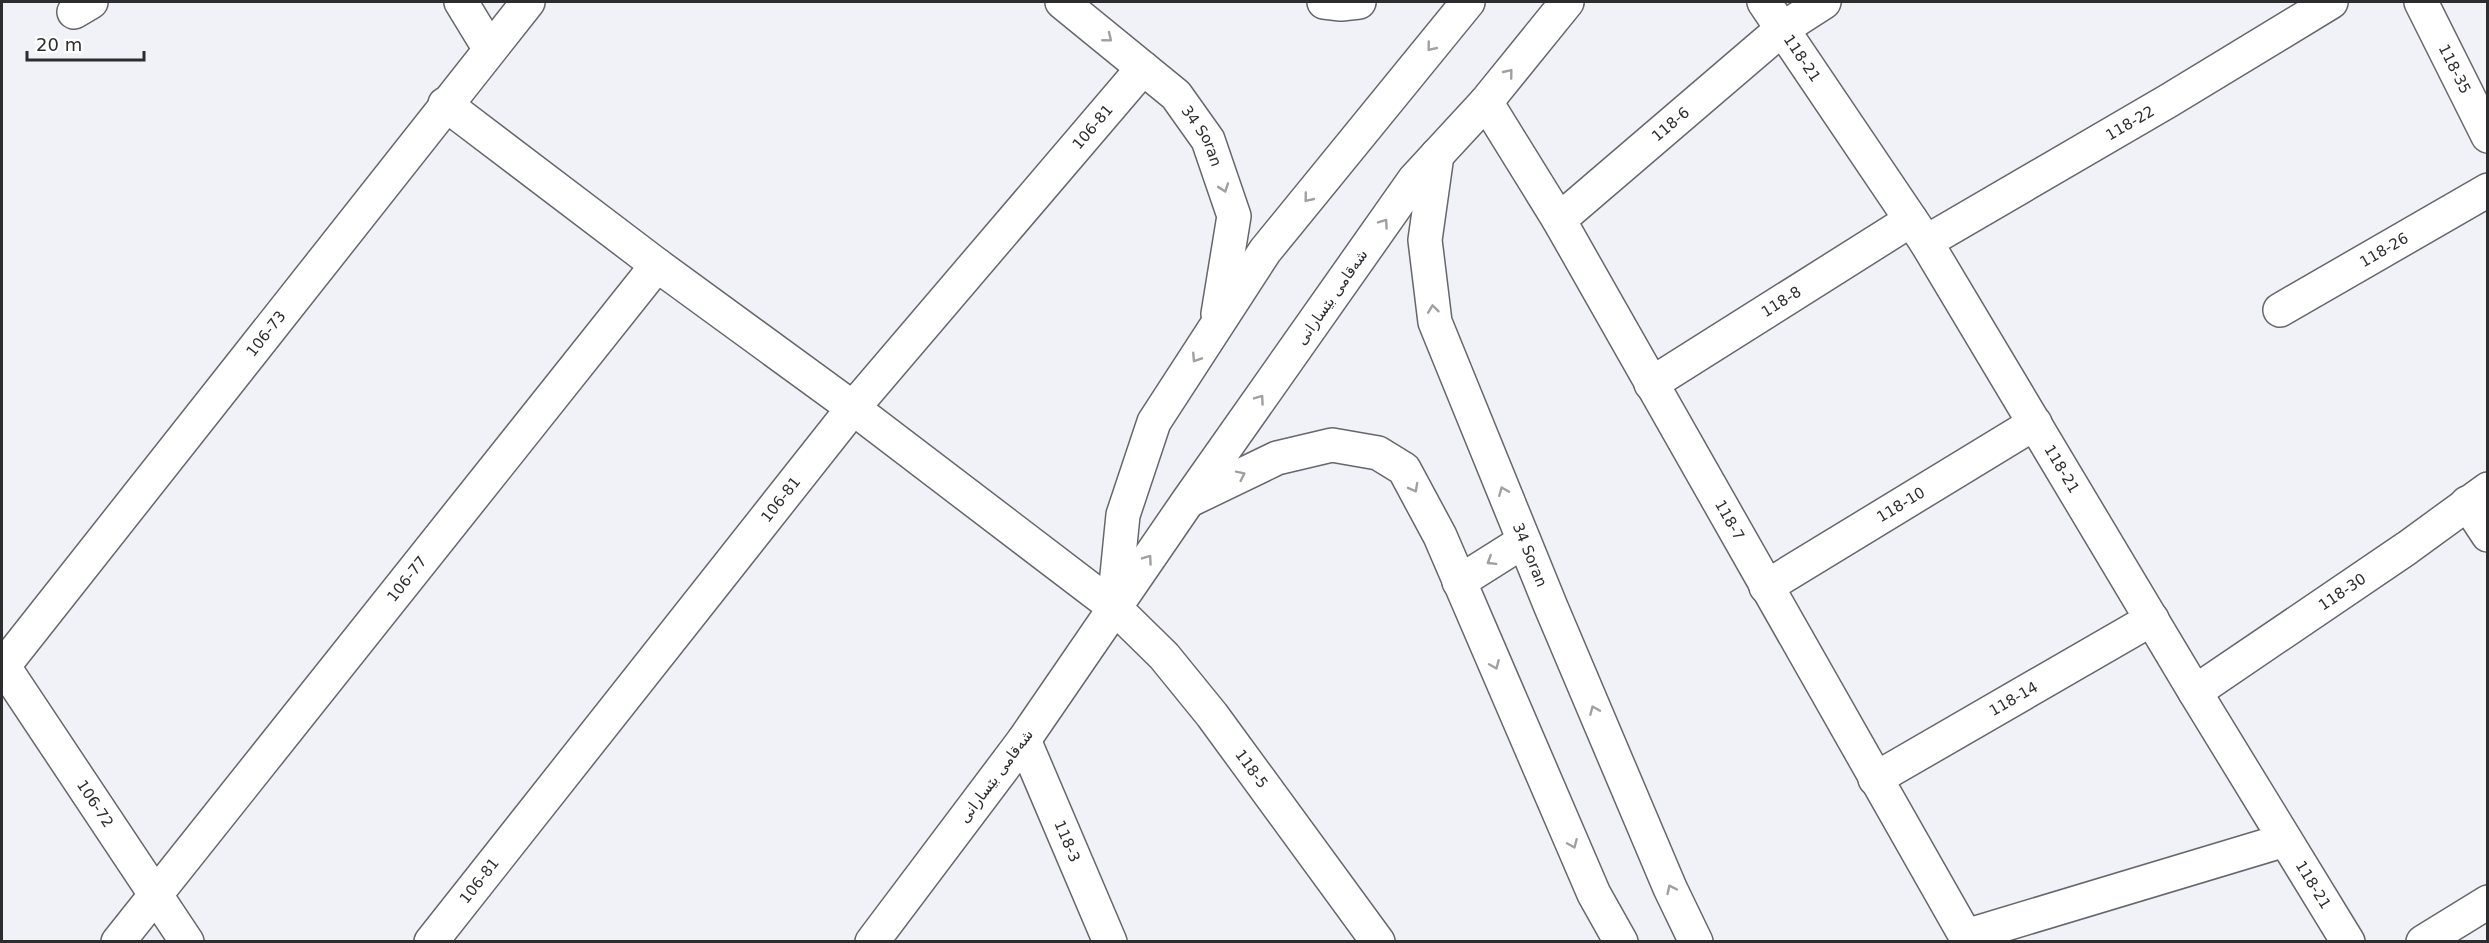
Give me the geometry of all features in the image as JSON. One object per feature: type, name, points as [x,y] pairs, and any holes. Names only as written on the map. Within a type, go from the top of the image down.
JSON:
[{"type":"street","points":[[460,2],[489,48]]},
{"type":"street","name":"106-73","points":[[2,666],[489,48],[528,2]]},
{"type":"street","name":"34 Soran","points":[[1062,2],[1176,95],[1208,140],[1234,216],[1217,325]]},
{"type":"street","points":[[1324,2],[1341,4],[1359,2]]},
{"type":"street","name":"شەقامی بێسارانی","points":[[1114,607],[1123,515],[1154,422],[1265,251],[1468,2]]},
{"type":"street","name":"شەقامی بێسارانی","points":[[873,942],[1024,740],[1114,607],[1414,180],[1486,102],[1568,2]]},
{"type":"street","name":"118-21","points":[[1764,2],[1919,231],[2195,692],[2348,942]]},
{"type":"street","name":"118-6","points":[[1558,220],[1782,29],[1824,2]]},
{"type":"street","name":"118-22","points":[[1919,231],[2168,101],[2331,2]]},
{"type":"street","name":"118-35","points":[[2421,2],[2487,136]]},
{"type":"street","name":"106-81","points":[[431,942],[853,408],[1143,68]]},
{"type":"street","name":"118-7","points":[[1486,102],[1558,220],[1968,939]]},
{"type":"street","name":"118-5","points":[[445,104],[657,265],[853,408],[1114,607],[1164,656],[1212,715],[1378,942]]},
{"type":"street","name":"34 Soran","points":[[1437,155],[1425,240],[1435,322],[1670,888],[1696,942]]},
{"type":"street","name":"118-26","points":[[2280,310],[2487,190]]},
{"type":"street","name":"118-8","points":[[1651,384],[1919,231]]},
{"type":"street","name":"106-77","points":[[118,942],[657,265]]},
{"type":"street","name":"118-10","points":[[1766,586],[2035,423]]},
{"type":"street","points":[[1188,501],[1277,458],[1332,445],[1378,453],[1404,469],[1440,536],[1594,894],[1621,942]]},
{"type":"street","points":[[2477,496],[2487,536]]},
{"type":"street","name":"118-30","points":[[2195,692],[2408,548],[2477,496]]},
{"type":"street","points":[[1459,582],[1524,541]]},
{"type":"street","name":"118-14","points":[[1875,779],[2152,620]]},
{"type":"street","name":"106-72","points":[[2,666],[187,942]]},
{"type":"street","name":"118-3","points":[[1024,740],[1110,942]]},
{"type":"street","points":[[1968,939],[2285,840]]},
{"type":"street","points":[[2422,942],[2487,902]]}]
